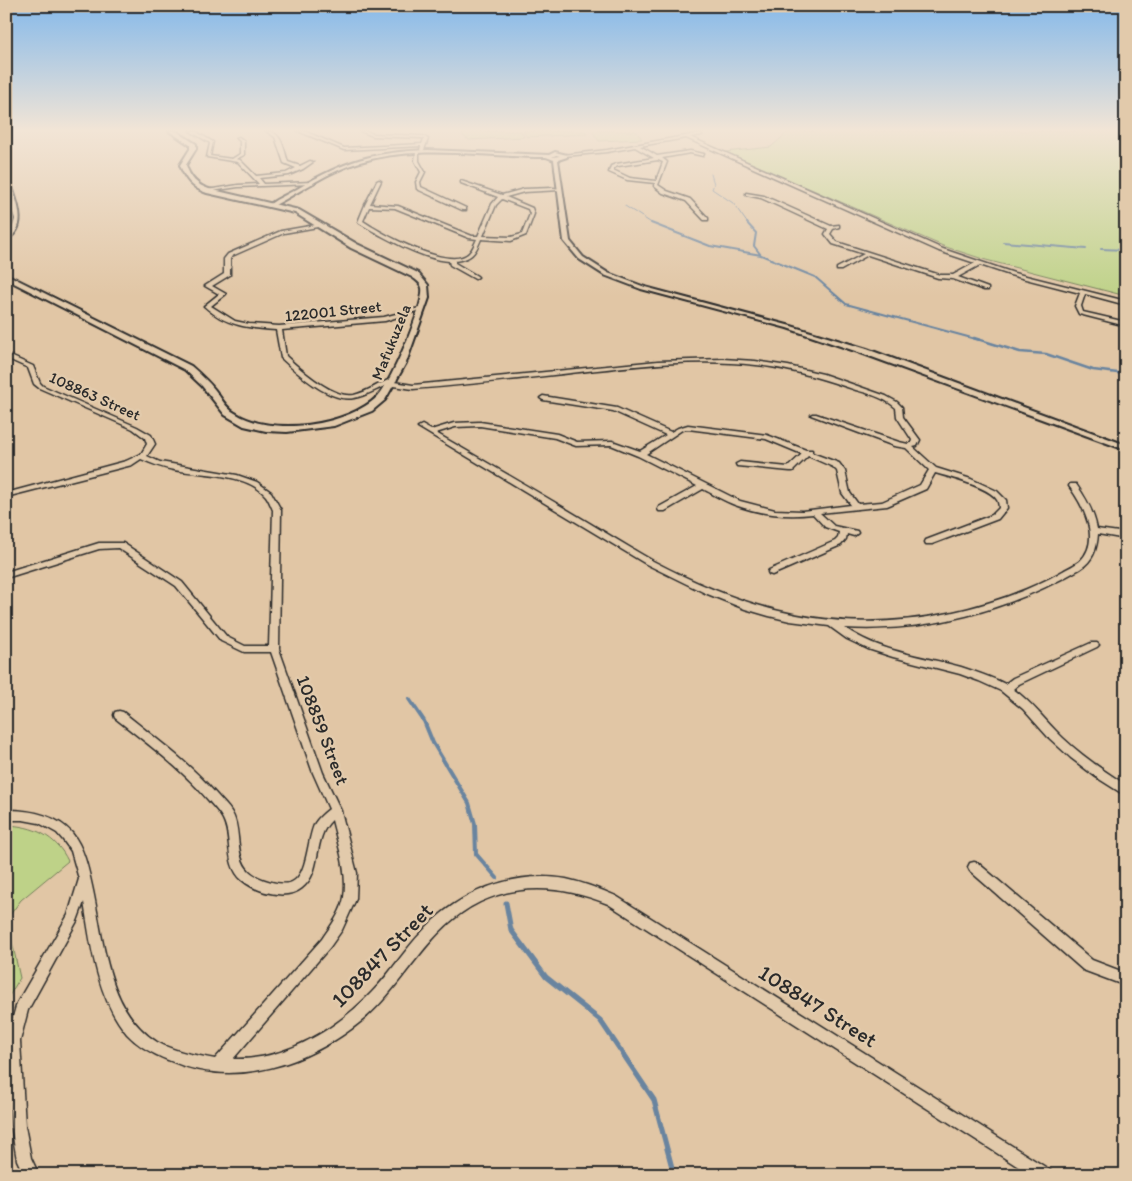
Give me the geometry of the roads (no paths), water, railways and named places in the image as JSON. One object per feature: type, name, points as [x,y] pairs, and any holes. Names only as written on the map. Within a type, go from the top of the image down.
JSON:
[{"type":"main road","points":[[6,238],[16,227],[18,219],[8,186]]},
{"type":"main road","name":"Mafukuzela","points":[[6,276],[188,368],[210,389],[231,415],[255,425],[292,429],[337,422],[370,408],[382,398],[394,382],[422,308],[426,288],[415,275],[354,246],[297,211],[273,204],[207,191],[197,186]]},
{"type":"street","points":[[207,191],[253,186]]},
{"type":"street","points":[[273,204],[306,186]]},
{"type":"street","points":[[375,186],[360,218],[362,222],[431,255],[452,259],[469,255],[495,202],[502,197],[520,191],[560,189],[567,241],[582,258],[606,274],[643,288],[789,327],[864,351],[1126,448]]},
{"type":"street","points":[[419,186],[419,188],[464,209]]},
{"type":"street","points":[[366,205],[396,207],[460,234],[479,238],[510,239],[521,237],[525,233],[532,209],[474,186]]},
{"type":"street","points":[[658,186],[666,192],[688,200],[706,219]]},
{"type":"street","points":[[795,186],[912,239],[978,264],[1126,303]]},
{"type":"street","points":[[748,194],[762,197],[834,227],[827,234],[830,241],[866,255],[930,275],[954,277],[986,289]]},
{"type":"street","points":[[279,328],[244,326],[228,321],[207,306],[223,295],[208,286],[227,275],[227,259],[230,255],[283,232],[321,225]]},
{"type":"street","points":[[839,269],[866,255]]},
{"type":"street","points":[[452,259],[452,264],[475,277]]},
{"type":"street","points":[[954,277],[978,264]]},
{"type":"street","points":[[1083,292],[1078,306],[1081,313],[1126,324]]},
{"type":"street","name":"122001 Street","points":[[394,382],[353,397],[342,396],[312,380],[283,357],[279,328],[385,319],[422,308]]},
{"type":"street","name":"108863 Street","points":[[6,356],[31,367],[37,384],[41,387],[143,432],[151,444],[142,457]]},
{"type":"street","points":[[394,382],[413,387],[438,386],[673,360],[726,359],[768,364],[837,380],[896,404],[900,417],[916,440],[914,444],[908,446]]},
{"type":"street","points":[[543,398],[574,407],[621,411],[670,434]]},
{"type":"street","points":[[814,415],[908,446],[933,470],[989,488],[1002,499],[1004,506],[1001,513],[995,517],[928,542]]},
{"type":"street","points":[[431,432],[454,425],[480,424],[557,436],[576,444],[612,443],[641,454],[737,503],[758,510],[815,512],[884,504],[923,487],[933,470]]},
{"type":"street","points":[[422,427],[649,562],[687,582],[731,602],[772,613],[853,626],[898,624],[952,616],[1052,581],[1084,563],[1092,550],[1093,530],[1082,497],[1073,486]]},
{"type":"street","points":[[641,454],[670,434],[688,427],[767,437],[836,464],[846,493],[856,507]]},
{"type":"street","points":[[740,464],[790,469],[809,452]]},
{"type":"street","points":[[6,495],[129,463],[142,457]]},
{"type":"street","name":"108859 Street","points":[[142,457],[159,465],[246,480],[258,486],[271,497],[276,510],[274,649],[318,773],[335,811],[351,872],[350,899],[345,913],[326,943],[218,1066]]},
{"type":"street","points":[[662,509],[702,486]]},
{"type":"street","points":[[815,512],[824,525],[854,534]]},
{"type":"street","points":[[1093,530],[1126,536]]},
{"type":"street","points":[[772,572],[838,542],[842,539],[843,531]]},
{"type":"street","points":[[6,575],[99,546],[120,545],[179,584],[224,639],[244,649],[274,649]]},
{"type":"street","points":[[831,623],[861,644],[976,676],[1005,689],[1017,696],[1058,740],[1086,765],[1126,791]]},
{"type":"street","points":[[1005,689],[1016,681],[1094,645]]},
{"type":"street","points":[[119,715],[192,775],[212,795],[229,818],[238,864],[243,873],[252,882],[268,887],[292,888],[298,885],[304,876],[319,826],[335,811]]},
{"type":"street","name":"108847 Street","points":[[6,815],[27,815],[44,819],[58,827],[68,837],[75,850],[84,878],[107,988],[128,1026],[148,1042],[172,1055],[192,1062],[218,1066],[269,1063],[322,1040],[351,1021],[376,998],[434,928],[470,899],[497,889],[520,884],[570,885],[612,900],[1045,1175]]},
{"type":"street","points":[[974,867],[1088,965],[1126,980]]},
{"type":"street","points":[[32,1175],[24,1160],[18,1126],[13,1041],[22,1008],[73,917],[84,878]]},
{"type":"waterway","points":[[713,186],[712,189],[733,203],[748,224]]},
{"type":"waterway","points":[[625,206],[652,223]]},
{"type":"waterway","points":[[652,223],[710,246],[761,255]]},
{"type":"waterway","points":[[747,223],[756,233],[754,246],[761,255]]},
{"type":"waterway","points":[[1003,242],[1086,249]]},
{"type":"waterway","points":[[1101,249],[1126,250]]},
{"type":"waterway","points":[[761,255],[815,277],[846,304],[979,340]]},
{"type":"waterway","points":[[974,338],[1020,352],[1046,354],[1093,370],[1126,374]]},
{"type":"waterway","points":[[409,699],[424,721],[433,743],[469,803],[475,824],[476,854],[497,878]]},
{"type":"waterway","points":[[506,903],[511,930],[546,977],[600,1020],[654,1100],[674,1175]]}]
